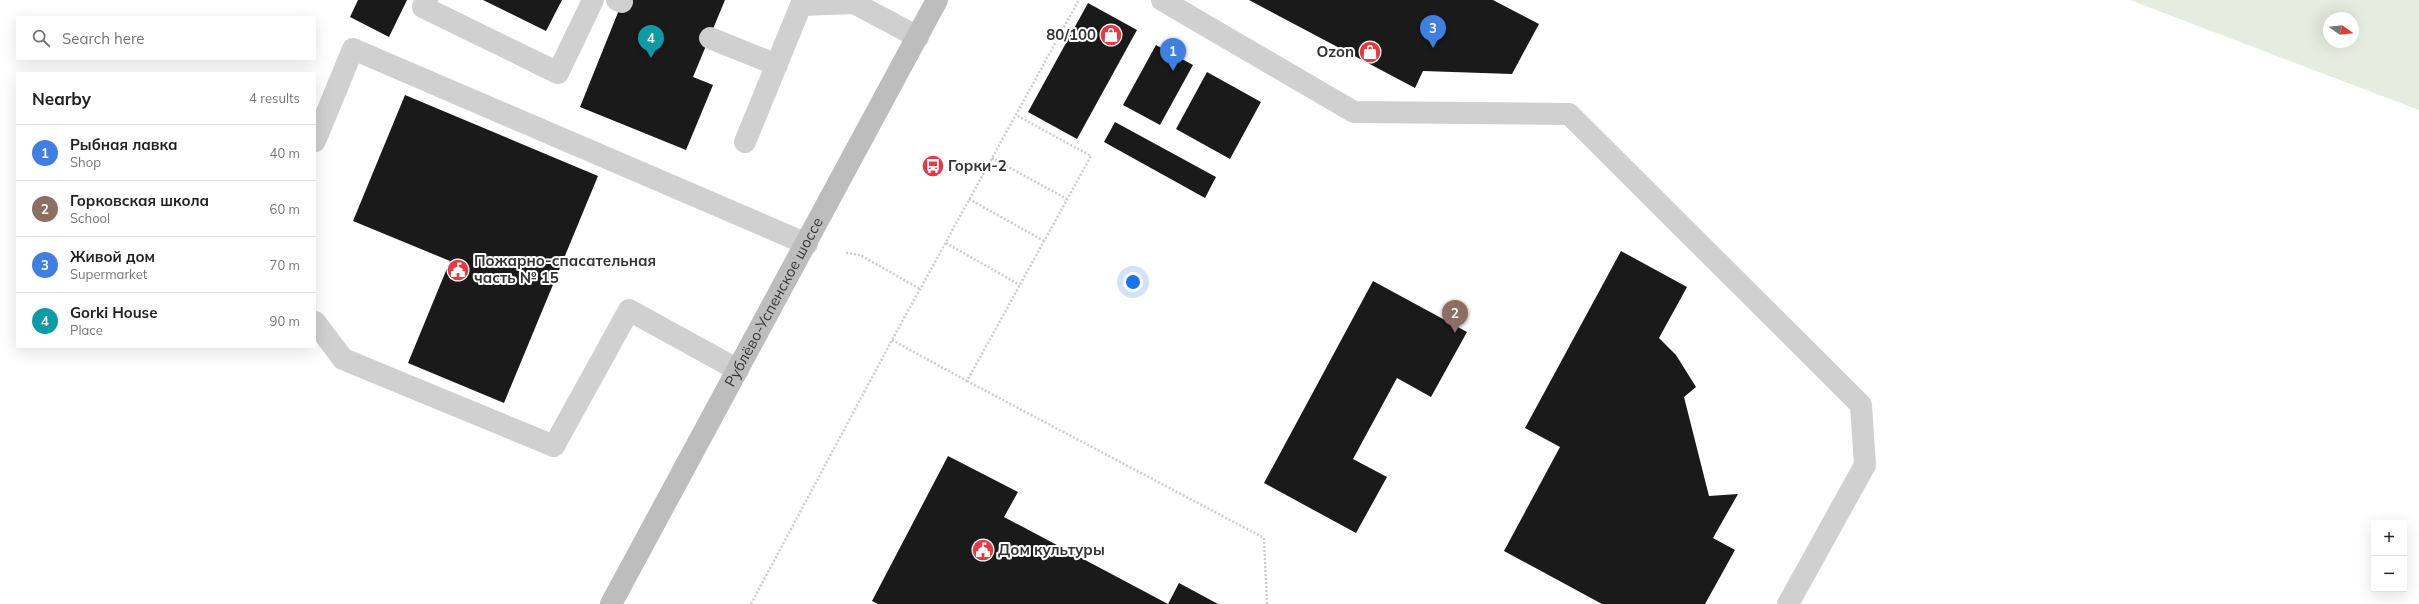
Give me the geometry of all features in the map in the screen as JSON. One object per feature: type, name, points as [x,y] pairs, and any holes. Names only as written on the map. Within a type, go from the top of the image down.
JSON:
[{"type":"main road","name":"Рублёво-Успенское шоссе","points":[[611,604],[807,244],[937,0]]},
{"type":"lane","points":[[427,0],[423,7],[558,73],[593,0]]},
{"type":"lane","points":[[1162,0],[1354,112],[1569,114],[1861,404],[1865,465],[1788,604]]},
{"type":"lane","points":[[745,142],[801,5],[854,3],[918,37]]},
{"type":"lane","points":[[710,38],[776,65]]},
{"type":"lane","points":[[316,138],[353,48],[807,244]]},
{"type":"lane","points":[[316,323],[343,359],[554,446],[629,310],[738,370]]},
{"type":"path","points":[[751,604],[892,340],[1079,0]]},
{"type":"path","points":[[967,381],[1090,156],[1016,115]]},
{"type":"path","points":[[992,158],[1067,199]]},
{"type":"path","points":[[969,199],[1044,240]]},
{"type":"path","points":[[946,243],[1020,285]]},
{"type":"path","points":[[846,253],[860,255],[920,289]]},
{"type":"path","points":[[892,340],[1264,538],[1267,604]]},
{"type":"shaded area","points":[[2130,0],[2419,0],[2419,110]]},
{"type":"building","points":[[358,0],[407,0],[389,37],[350,17]]},
{"type":"building","points":[[483,0],[562,0],[546,31]]},
{"type":"building","points":[[623,0],[725,0],[693,77],[713,85],[686,150],[580,107]]},
{"type":"building","points":[[1249,0],[1493,0],[1539,24],[1512,74],[1423,71],[1415,88]]},
{"type":"building","points":[[1088,3],[1137,30],[1077,139],[1028,112]]},
{"type":"building","points":[[1156,45],[1193,65],[1160,125],[1123,105]]},
{"type":"building","points":[[1207,72],[1261,102],[1230,159],[1176,129]]},
{"type":"building","points":[[405,95],[598,176],[504,403],[408,363],[450,261],[353,221]]},
{"type":"building","points":[[1115,122],[1216,177],[1205,198],[1104,142]]},
{"type":"building","points":[[1621,251],[1687,287],[1659,338],[1676,355],[1696,387],[1684,397],[1709,496],[1738,494],[1713,538],[1735,550],[1705,604],[1602,604],[1504,551],[1560,447],[1525,428]]},
{"type":"building","points":[[1373,281],[1467,332],[1431,397],[1397,378],[1353,459],[1387,477],[1356,533],[1264,483]]},
{"type":"building","name":"Дом культуры","points":[[948,456],[1018,492],[1004,517],[1168,604],[878,604],[872,601]]},
{"type":"building","points":[[1179,583],[1218,604],[1168,604]]},
{"type":"place","name":"80/100","points":[[1111,35]]},
{"type":"place","name":"Живой дом","points":[[1433,48]]},
{"type":"place","name":"Ozon","points":[[1370,52]]},
{"type":"place","name":"Gorki House","points":[[651,58]]},
{"type":"place","name":"Рыбная лавка","points":[[1173,71]]},
{"type":"place","name":"Горки-2","points":[[933,166]]},
{"type":"place","name":"Пожарно-спасательная часть № 15","points":[[458,270]]},
{"type":"place","name":"Горковская школа","points":[[1455,333]]},
{"type":"place","name":"Дом культуры","points":[[983,550]]}]
